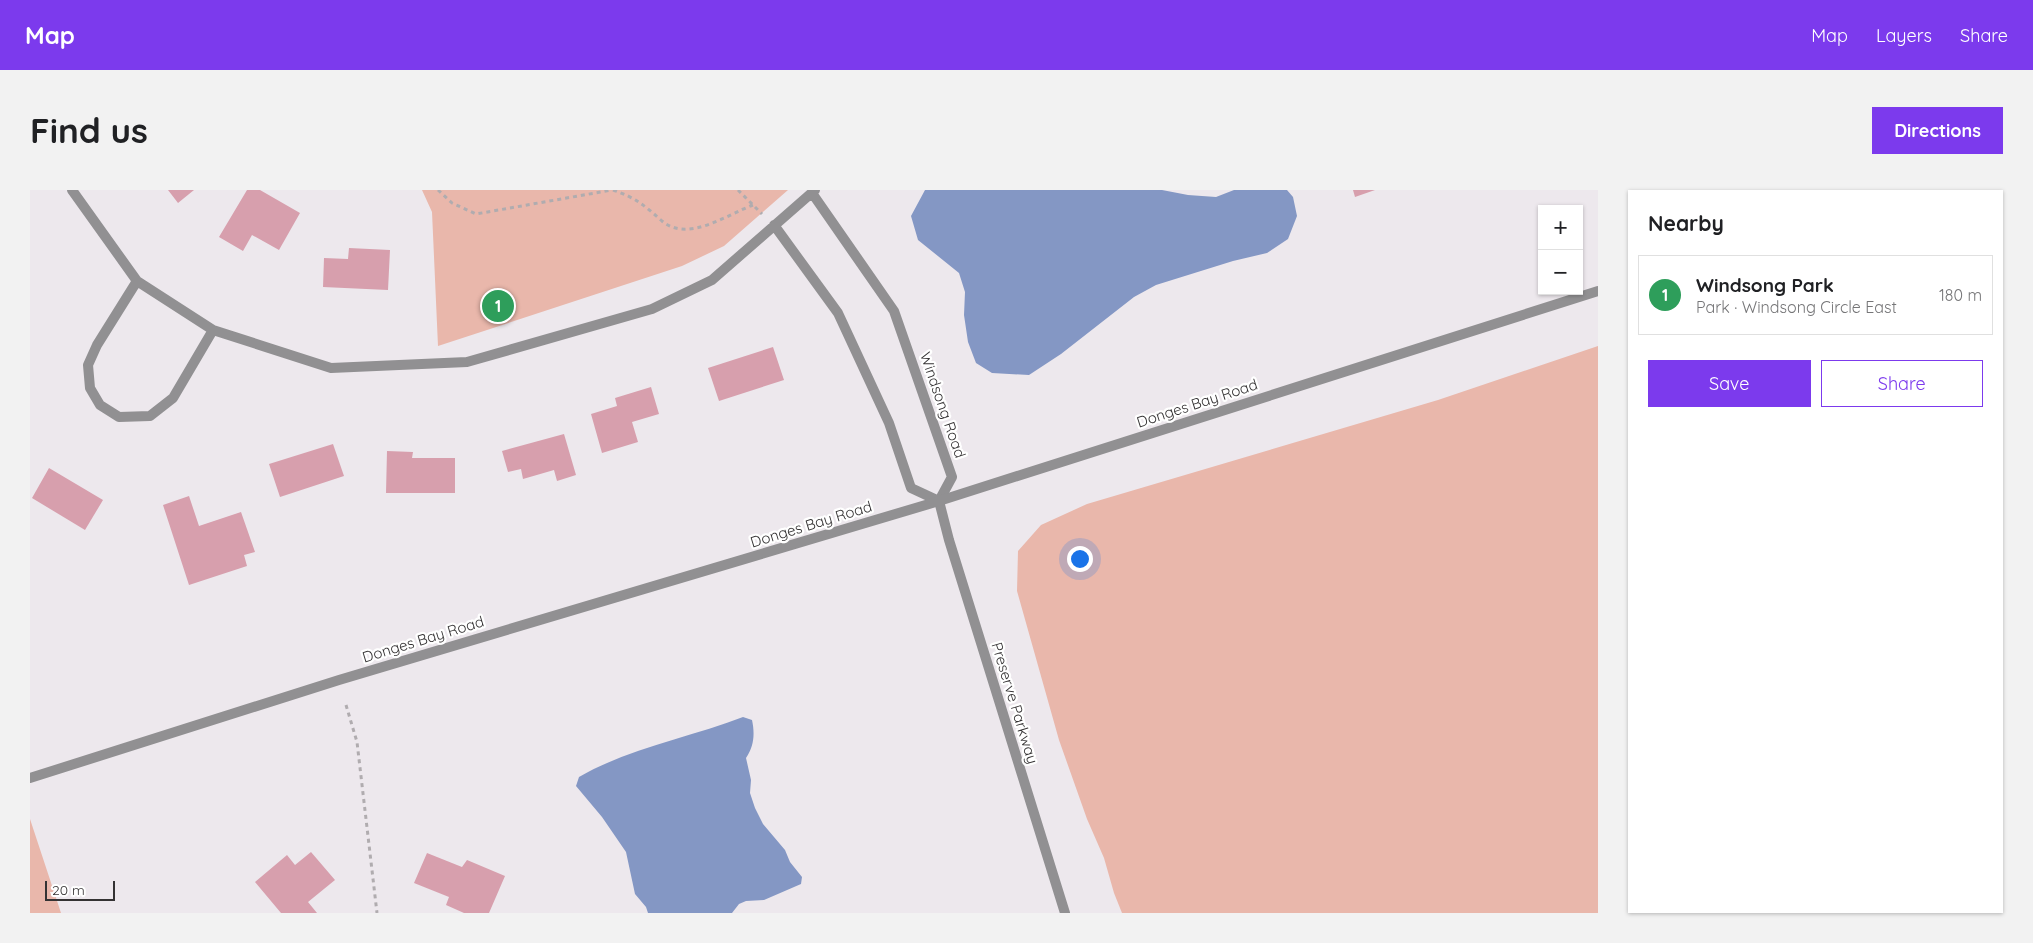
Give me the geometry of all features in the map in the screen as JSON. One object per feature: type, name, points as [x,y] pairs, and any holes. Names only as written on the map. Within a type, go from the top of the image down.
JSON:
[{"type":"street","points":[[72,190],[137,281],[213,330],[331,368],[467,362],[652,308],[712,280],[813,192]]},
{"type":"street","name":"Windsong Road","points":[[813,192],[894,311],[952,477],[939,501]]},
{"type":"street","points":[[774,225],[838,313],[890,422],[911,488],[939,501]]},
{"type":"street","points":[[137,281],[97,345],[88,365],[90,388],[100,406],[119,417],[150,416],[173,398],[213,330]]},
{"type":"street","name":"Donges Bay Road","points":[[30,778],[339,680],[939,501],[1598,292]]},
{"type":"street","name":"Preserve Parkway","points":[[939,501],[949,540],[1065,913]]},
{"type":"path","points":[[438,190],[452,203],[476,214],[612,190],[633,196],[664,223],[678,229],[694,229],[708,225],[752,205]]},
{"type":"path","points":[[738,190],[774,225]]},
{"type":"path","points":[[346,704],[357,742],[377,913]]},
{"type":"shaded area","points":[[422,190],[788,190],[724,246],[682,266],[438,346],[432,212]]},
{"type":"shaded area","points":[[1598,346],[1598,913],[1122,913],[1104,858],[1087,819],[1059,740],[1017,591],[1018,551],[1041,525],[1087,504],[1438,400]]},
{"type":"shaded area","points":[[30,819],[61,913],[30,913]]},
{"type":"water","points":[[925,190],[1162,190],[1188,195],[1216,197],[1234,190],[1287,190],[1293,197],[1297,216],[1288,239],[1267,253],[1233,261],[1156,285],[1134,297],[1061,354],[1029,375],[992,373],[976,363],[968,342],[964,315],[965,292],[959,273],[918,240],[911,216]]},
{"type":"water","points":[[743,717],[752,720],[753,725],[754,735],[746,758],[751,780],[750,793],[755,808],[763,824],[785,850],[790,862],[802,877],[801,884],[764,900],[746,901],[739,904],[732,913],[648,913],[646,907],[635,894],[626,852],[602,817],[576,786],[579,777],[638,751]]},
{"type":"building","points":[[168,190],[194,190],[178,203]]},
{"type":"building","points":[[247,190],[260,190],[300,213],[279,250],[252,235],[243,251],[219,237]]},
{"type":"building","points":[[1353,190],[1375,190],[1355,197]]},
{"type":"building","points":[[349,248],[390,250],[388,290],[323,287],[324,258],[348,259]]},
{"type":"building","points":[[773,347],[784,380],[719,401],[708,368]]},
{"type":"building","points":[[651,387],[659,414],[632,422],[638,442],[602,453],[591,414],[617,406],[615,398]]},
{"type":"building","points":[[564,434],[576,475],[557,481],[554,470],[523,479],[521,469],[508,472],[502,451]]},
{"type":"building","points":[[333,444],[344,476],[280,497],[269,464]]},
{"type":"building","points":[[387,451],[413,452],[412,458],[455,458],[455,493],[386,493]]},
{"type":"building","points":[[49,468],[103,500],[85,530],[32,498]]},
{"type":"building","points":[[189,496],[199,526],[241,512],[255,552],[244,555],[247,566],[189,585],[163,505]]},
{"type":"building","points":[[311,852],[335,880],[308,902],[317,913],[281,913],[255,882],[287,855],[295,865]]},
{"type":"building","points":[[427,853],[462,867],[467,860],[505,876],[489,913],[464,913],[446,905],[449,897],[414,883]]},
{"type":"place","name":"Windsong Park","points":[[498,306]]}]
